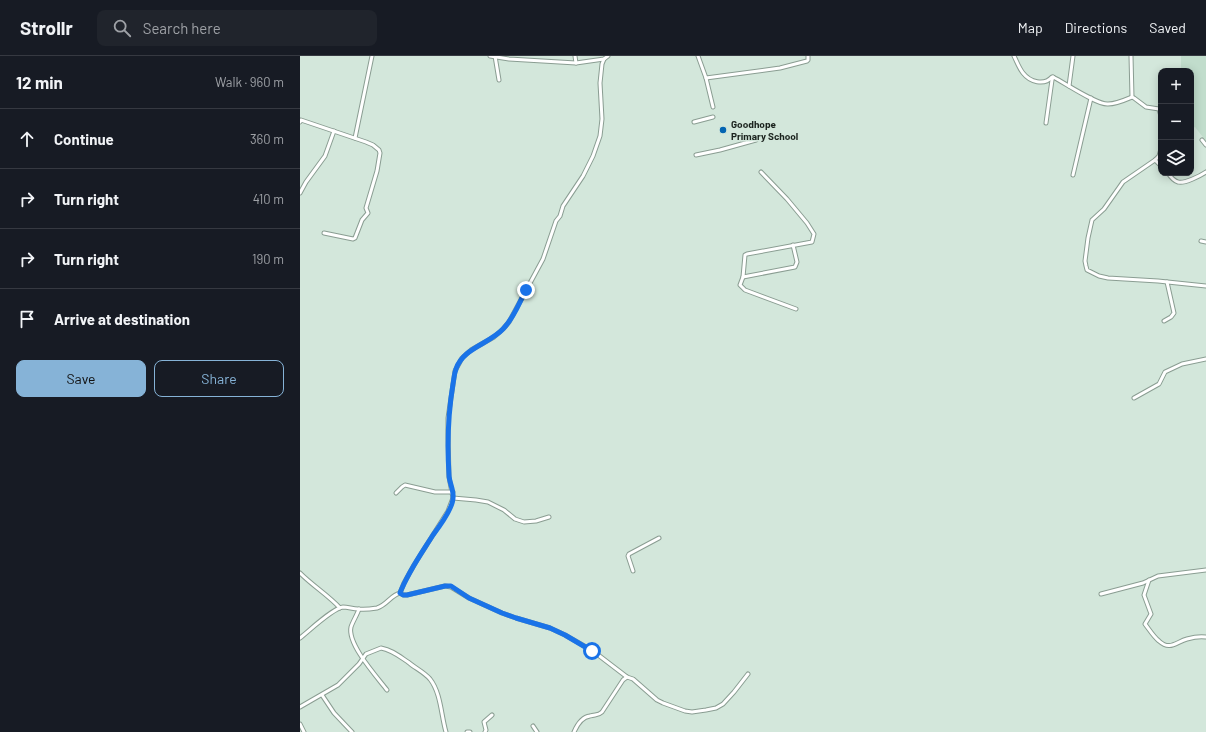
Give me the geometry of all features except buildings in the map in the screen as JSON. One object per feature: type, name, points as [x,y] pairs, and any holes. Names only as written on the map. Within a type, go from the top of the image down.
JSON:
[{"type":"street","points":[[355,138],[372,56]]},
{"type":"street","points":[[490,56],[576,63],[607,57]]},
{"type":"street","points":[[496,56],[499,80]]},
{"type":"street","points":[[575,56],[576,63]]},
{"type":"street","points":[[698,56],[706,78],[712,107]]},
{"type":"street","points":[[706,78],[780,68],[807,61],[808,56]]},
{"type":"street","points":[[1014,56],[1024,74],[1033,80],[1044,82],[1053,77]]},
{"type":"street","points":[[1069,86],[1073,56]]},
{"type":"street","points":[[1131,56],[1132,97]]},
{"type":"street","points":[[400,593],[414,565],[448,511],[453,498],[449,477],[448,430],[450,400],[455,371],[462,358],[471,350],[494,337],[509,322],[543,259],[563,206],[589,164],[601,127],[600,79],[602,64],[607,57]]},
{"type":"street","points":[[1053,77],[1103,104],[1109,104],[1132,97],[1146,106],[1158,109]]},
{"type":"street","points":[[1046,123],[1053,77]]},
{"type":"street","points":[[1073,175],[1092,98]]},
{"type":"street","points":[[694,122],[713,117]]},
{"type":"street","points":[[300,122],[301,120],[355,138],[373,145],[379,150],[380,153],[377,170],[366,208],[368,213],[362,220],[354,239],[324,233]]},
{"type":"street","points":[[300,193],[325,156],[334,132]]},
{"type":"street","points":[[696,155],[756,140]]},
{"type":"street","points":[[1202,140],[1206,145]]},
{"type":"street","points":[[1158,157],[1122,182],[1104,209],[1092,220],[1085,261],[1087,270],[1099,276],[1206,286]]},
{"type":"street","points":[[1155,160],[1158,163]]},
{"type":"street","points":[[761,172],[787,199],[814,234],[812,242],[747,254],[745,256],[743,277],[740,285],[742,288],[796,309]]},
{"type":"street","points":[[1171,176],[1179,182],[1187,181],[1206,172]]},
{"type":"street","points":[[1201,241],[1206,242]]},
{"type":"street","points":[[743,277],[795,267],[797,262],[793,245]]},
{"type":"street","points":[[1164,321],[1172,317],[1174,313],[1167,282]]},
{"type":"street","points":[[1134,398],[1159,384],[1165,372],[1182,364],[1206,358]]},
{"type":"street","points":[[396,493],[402,486],[405,485],[435,492],[453,492]]},
{"type":"street","points":[[453,498],[488,502],[504,510],[515,519],[524,522],[536,521],[549,517]]},
{"type":"street","points":[[633,571],[628,556],[629,554],[659,538]]},
{"type":"street","points":[[1101,594],[1143,583],[1162,575],[1206,570]]},
{"type":"street","points":[[300,573],[314,587],[340,608]]},
{"type":"street","points":[[1149,580],[1144,595],[1151,614],[1145,624],[1158,640],[1164,644],[1172,646],[1186,639],[1198,636],[1206,637]]},
{"type":"street","points":[[300,638],[340,608],[359,610],[382,606],[396,594],[400,593],[407,595],[445,586],[451,586],[469,598],[502,613],[545,626],[565,635],[598,655],[627,677],[634,679],[657,700],[685,711],[692,712],[706,710],[716,708],[723,704],[748,674]]},
{"type":"street","points":[[359,610],[351,628],[352,639],[365,662],[387,690]]},
{"type":"street","points":[[300,707],[338,685],[359,664],[366,654],[383,648],[394,652],[430,679],[438,696],[446,732]]},
{"type":"street","points":[[574,732],[577,726],[585,718],[602,712],[623,680],[627,677]]},
{"type":"street","points":[[322,695],[334,713],[352,732]]},
{"type":"street","points":[[485,732],[484,722],[492,716]]},
{"type":"street","points":[[300,724],[304,732]]},
{"type":"street","points":[[533,726],[537,732]]},
{"type":"shaded area","points":[[1181,56],[1206,56],[1206,141],[1194,128],[1194,68],[1181,68]]},
{"type":"place","name":"Goodhope Primary School","points":[[723,130]]},
{"type":"route","points":[[526,290],[509,322],[494,337],[471,350],[458,363],[455,371],[448,418],[449,477],[453,492],[453,500],[448,511],[414,565],[400,593],[407,595],[445,586],[451,586],[469,598],[502,613],[550,628],[592,651]]}]
